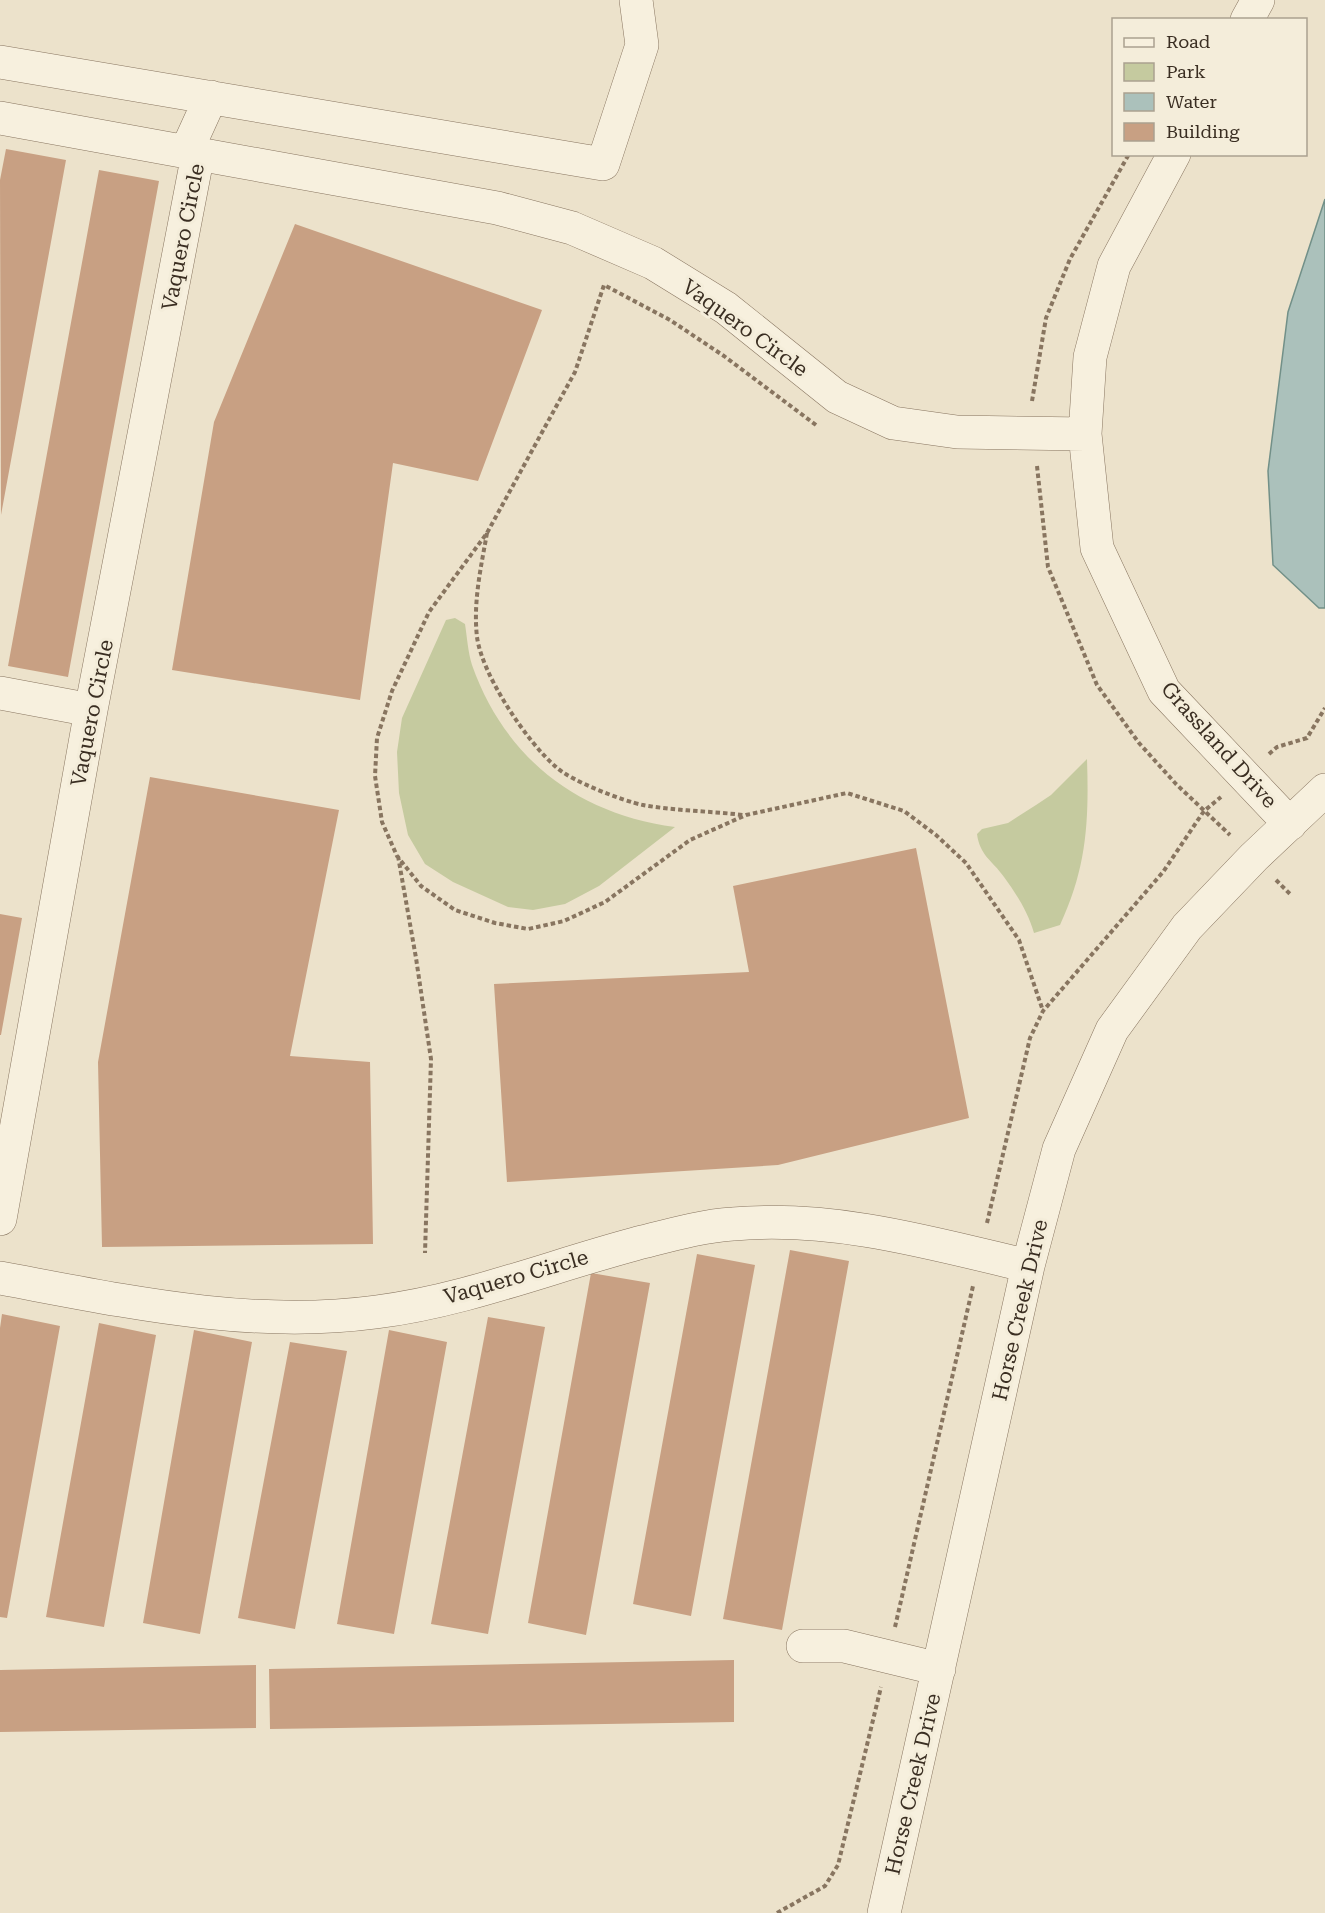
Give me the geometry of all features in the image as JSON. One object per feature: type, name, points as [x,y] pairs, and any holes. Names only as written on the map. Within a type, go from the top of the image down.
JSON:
[{"type":"street","points":[[0,62],[603,164],[642,45],[636,0]]},
{"type":"street","points":[[1248,18],[1258,0]]},
{"type":"street","points":[[0,117],[192,153],[211,97]]},
{"type":"street","name":"Vaquero Circle","points":[[0,1219],[192,153],[497,208],[573,228],[653,263],[726,308],[837,396],[893,423],[957,432],[1085,434]]},
{"type":"street","name":"Grassland Drive","points":[[1173,156],[1114,266],[1090,357],[1085,434],[1097,548],[1164,691],[1290,824]]},
{"type":"street","points":[[0,693],[91,710]]},
{"type":"street","name":"Horse Creek Drive","points":[[884,1913],[1028,1266],[1059,1149],[1112,1030],[1187,927],[1254,857],[1325,790]]},
{"type":"street","name":"Vaquero Circle","points":[[0,1278],[179,1311],[280,1318],[376,1312],[476,1291],[573,1261],[681,1232],[732,1224],[780,1223],[880,1231],[1028,1266]]},
{"type":"street","points":[[803,1646],[844,1646],[939,1669]]},
{"type":"path","points":[[425,1253],[431,1059],[417,958],[397,856],[382,822],[375,776],[377,738],[392,691],[429,612],[487,532],[575,372],[604,285],[670,320],[819,426]]},
{"type":"path","points":[[1025,467],[1037,468]]},
{"type":"path","points":[[487,532],[477,594],[477,637],[485,668],[509,711],[556,768],[598,790],[642,805],[746,815]]},
{"type":"path","points":[[397,856],[422,886],[455,910],[495,923],[528,929],[564,921],[605,902],[690,840],[746,815],[847,793],[904,811],[966,862],[1018,940],[1043,1011]]},
{"type":"green space","points":[[455,618],[465,624],[472,665],[486,698],[504,728],[525,754],[549,776],[576,795],[639,820],[675,827],[599,886],[565,904],[533,910],[508,907],[453,882],[425,864],[408,835],[399,793],[397,752],[402,718],[446,620]]},
{"type":"green space","points":[[1087,759],[1086,823],[1076,883],[1060,925],[1034,933],[1022,904],[984,853],[977,834],[982,829],[1008,823],[1051,795]]},
{"type":"water","points":[[1325,199],[1325,608],[1319,608],[1273,565],[1268,471],[1288,312]]},
{"type":"building","points":[[6,149],[66,160],[1,515],[0,180]]},
{"type":"building","points":[[99,170],[159,181],[68,677],[8,666]]},
{"type":"building","points":[[295,224],[542,310],[478,481],[393,463],[360,700],[172,670],[214,422]]},
{"type":"building","points":[[150,777],[339,810],[290,1056],[370,1062],[373,1244],[102,1247],[98,1062]]},
{"type":"building","points":[[916,848],[969,1118],[778,1165],[507,1182],[494,984],[749,972],[733,886]]},
{"type":"building","points":[[0,914],[22,918],[1,1035],[0,1035]]},
{"type":"building","points":[[790,1250],[849,1261],[782,1630],[723,1619]]},
{"type":"building","points":[[697,1254],[755,1265],[691,1616],[633,1604]]},
{"type":"building","points":[[591,1273],[650,1283],[586,1635],[528,1623]]},
{"type":"building","points":[[2,1314],[60,1326],[7,1618],[0,1617],[0,1328]]},
{"type":"building","points":[[488,1317],[545,1327],[488,1634],[431,1624]]},
{"type":"building","points":[[99,1323],[156,1335],[104,1627],[46,1617]]},
{"type":"building","points":[[194,1330],[252,1342],[200,1634],[143,1623]]},
{"type":"building","points":[[389,1330],[447,1342],[394,1634],[337,1624]]},
{"type":"building","points":[[290,1342],[347,1351],[295,1629],[238,1618]]},
{"type":"building","points":[[734,1660],[734,1722],[270,1729],[269,1669]]},
{"type":"building","points":[[256,1665],[256,1728],[0,1732],[0,1670]]}]
